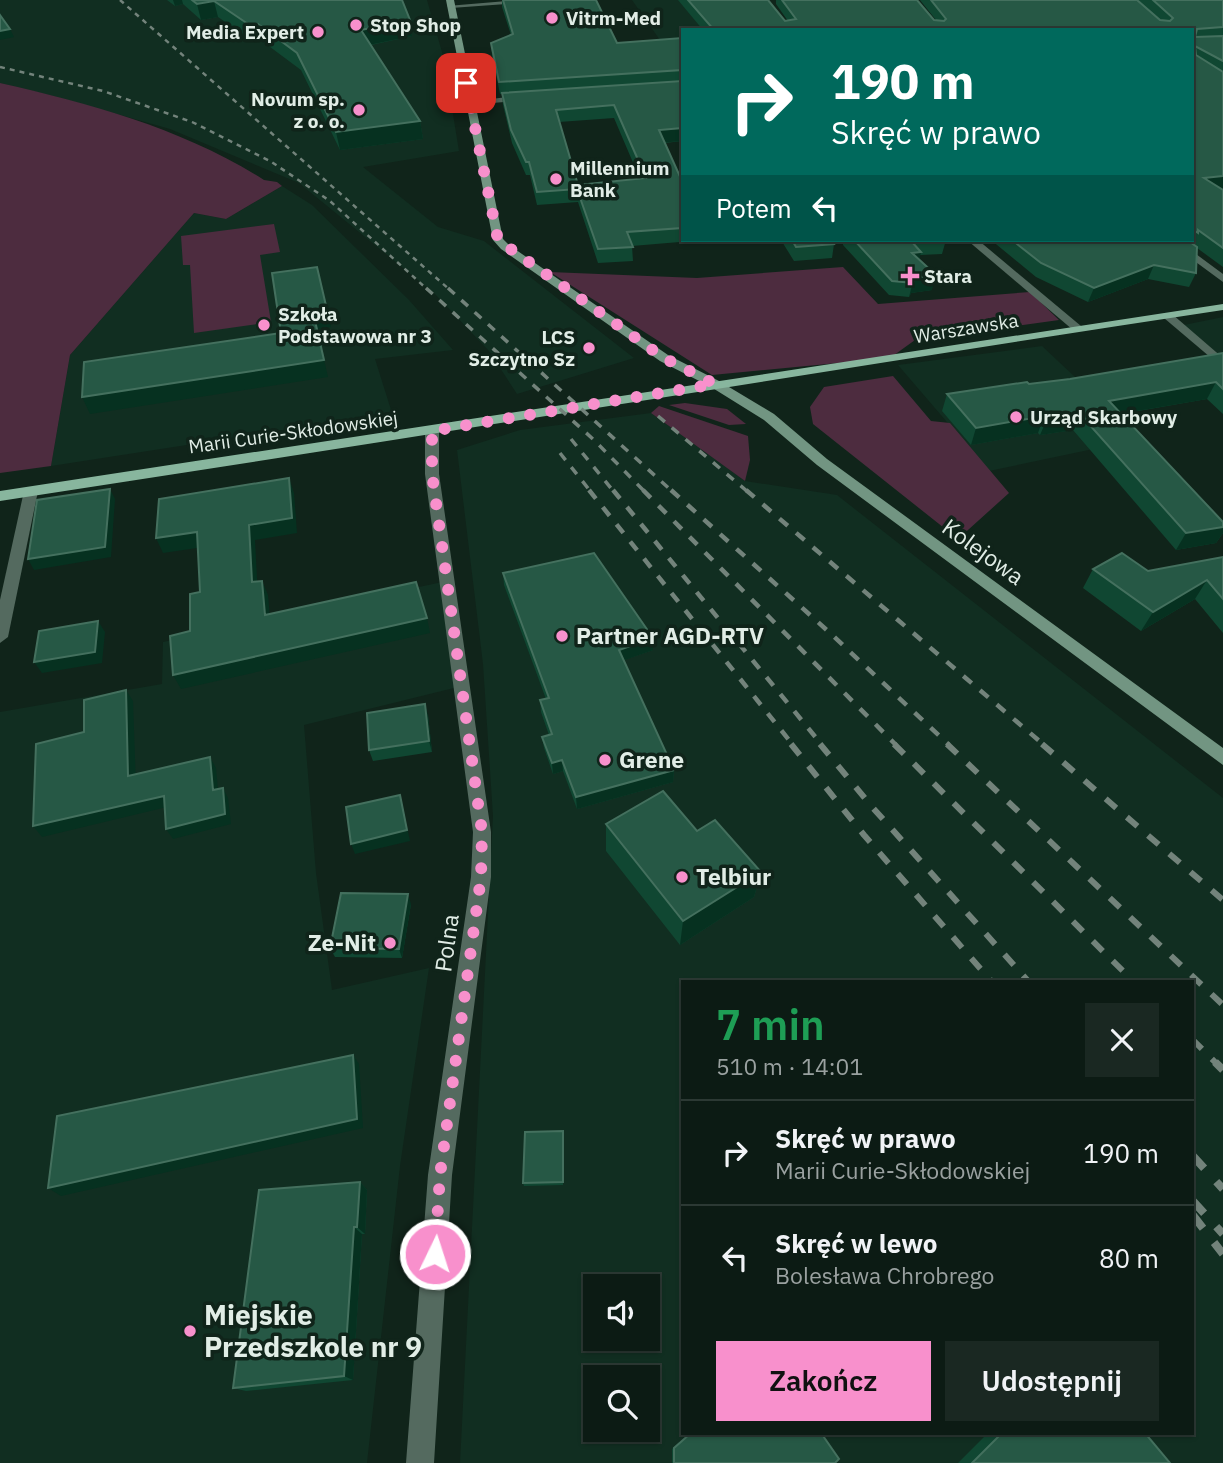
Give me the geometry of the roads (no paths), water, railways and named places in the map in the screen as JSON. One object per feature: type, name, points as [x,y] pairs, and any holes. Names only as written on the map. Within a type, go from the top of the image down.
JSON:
[{"type":"main road","name":"Warszawska","points":[[715,384],[1223,307]]},
{"type":"main road","name":"Marii Curie-Skłodowskiej","points":[[0,496],[432,431],[715,384]]},
{"type":"street","points":[[450,3],[556,0]]},
{"type":"street","name":"Kolejowa","points":[[450,3],[498,240],[664,358],[715,384],[769,417],[822,462],[1223,758]]},
{"type":"street","points":[[469,102],[539,97]]},
{"type":"street","points":[[974,242],[1077,328]]},
{"type":"street","points":[[1174,242],[1223,279]]},
{"type":"street","points":[[1168,316],[1223,364]]},
{"type":"street","name":"Polna","points":[[420,1463],[440,1175],[481,877],[482,832],[432,474],[432,431]]},
{"type":"street","points":[[0,637],[31,491]]},
{"type":"railway","points":[[120,0],[450,290]]},
{"type":"railway","points":[[0,67],[103,91],[192,122],[270,161],[330,201],[428,290]]},
{"type":"railway","points":[[426,288],[594,440],[645,492]]},
{"type":"railway","points":[[448,288],[673,492]]},
{"type":"railway","points":[[658,416],[748,492]]},
{"type":"railway","points":[[571,439],[614,492]]},
{"type":"railway","points":[[560,453],[591,492]]},
{"type":"railway","points":[[589,490],[793,745]]},
{"type":"railway","points":[[613,490],[822,745]]},
{"type":"railway","points":[[643,490],[896,745]]},
{"type":"railway","points":[[671,490],[829,632],[949,745]]},
{"type":"railway","points":[[746,490],[1044,745]]},
{"type":"railway","points":[[791,744],[864,835],[990,980]]},
{"type":"railway","points":[[820,744],[873,808],[1027,980]]},
{"type":"railway","points":[[894,744],[1132,980]]},
{"type":"railway","points":[[947,744],[1223,1005]]},
{"type":"railway","points":[[1042,744],[1223,900]]},
{"type":"railway","points":[[1194,1041],[1223,1070]]},
{"type":"railway","points":[[1194,1157],[1223,1189]]},
{"type":"railway","points":[[1194,1202],[1223,1234]]},
{"type":"railway","points":[[1194,1217],[1223,1254]]},
{"type":"place","name":"Vitrm-Med","points":[[552,18]]},
{"type":"place","name":"Stop Shop","points":[[356,25]]},
{"type":"place","name":"Media Expert","points":[[318,32]]},
{"type":"place","name":"Novum sp. z o. o.","points":[[359,110]]},
{"type":"place","name":"Millennium Bank","points":[[556,179]]},
{"type":"place","name":"Stara","points":[[910,276]]},
{"type":"place","name":"Szkoła Podstawowa nr 3","points":[[264,325]]},
{"type":"place","name":"LCS Szczytno Sz","points":[[589,348]]},
{"type":"place","name":"Urząd Skarbowy","points":[[1016,417]]},
{"type":"place","name":"Partner AGD-RTV","points":[[562,636]]},
{"type":"place","name":"Grene","points":[[605,760]]},
{"type":"place","name":"Telbiur","points":[[682,877]]},
{"type":"place","name":"Ze-Nit","points":[[390,943]]},
{"type":"place","name":"Miejskie Przedszkole nr 9","points":[[190,1331]]}]
